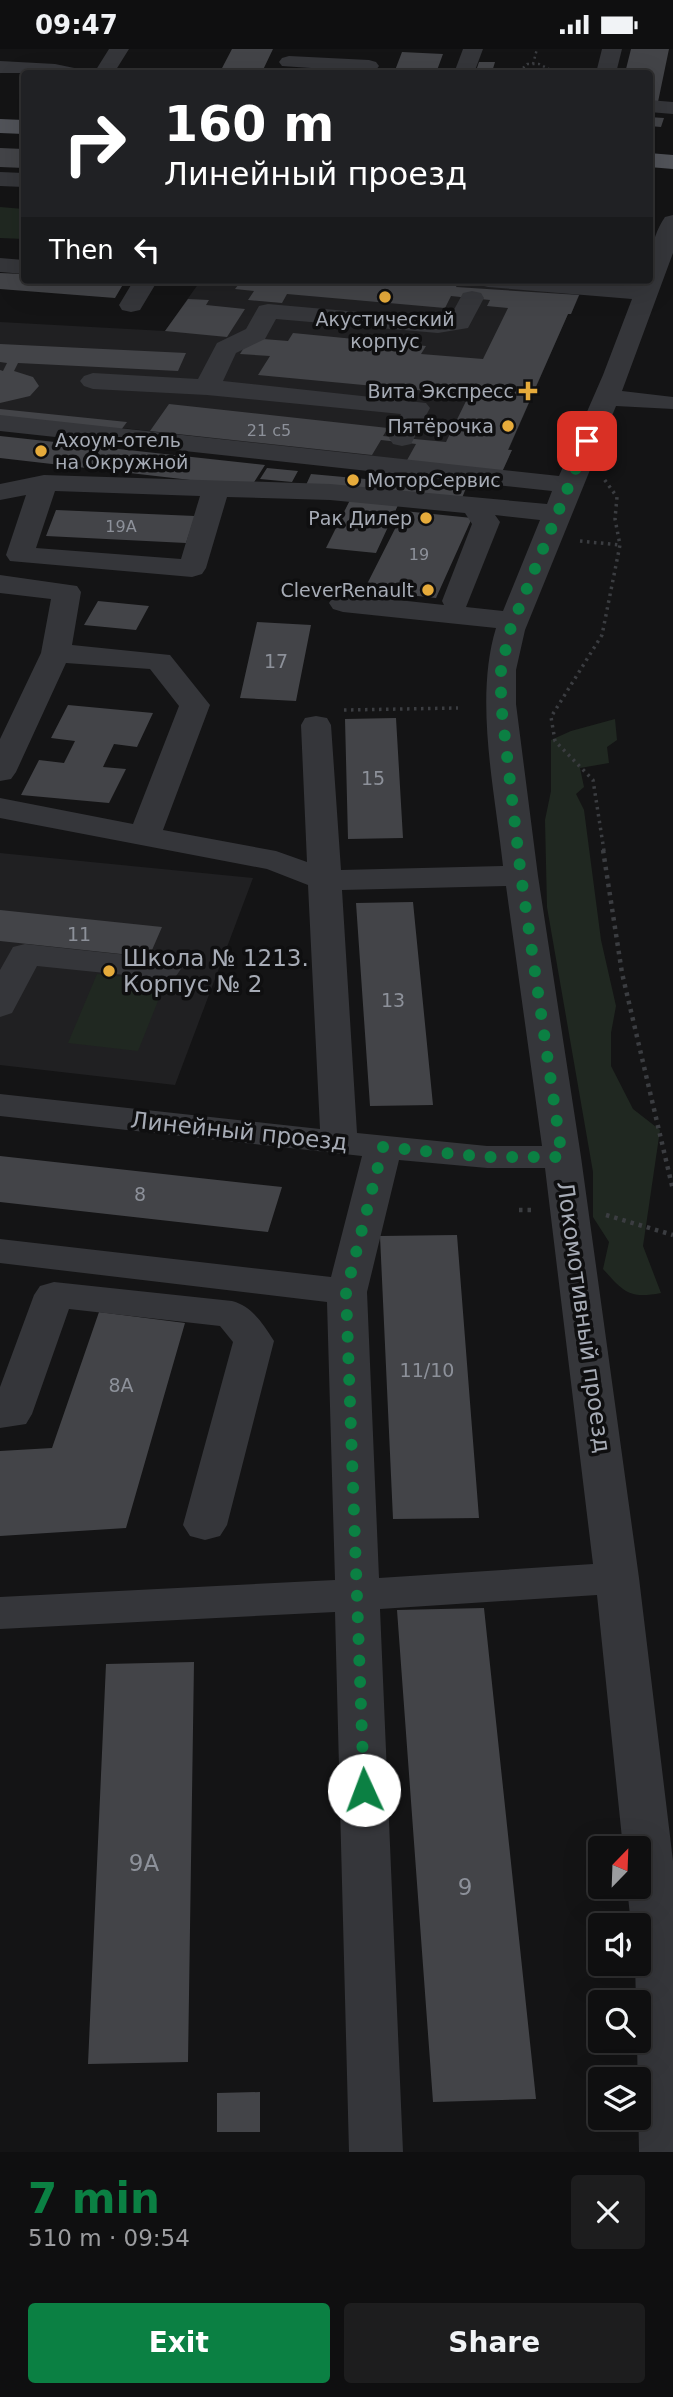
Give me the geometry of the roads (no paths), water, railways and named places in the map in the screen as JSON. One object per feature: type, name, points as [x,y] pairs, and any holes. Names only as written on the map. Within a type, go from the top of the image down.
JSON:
[{"type":"main road","points":[[0,115],[21,116]]},
{"type":"main road","points":[[0,126],[21,127]]},
{"type":"main road","points":[[653,146],[673,146]]},
{"type":"main road","points":[[653,160],[673,162]]},
{"type":"street","points":[[0,88],[14,58],[29,49]]},
{"type":"street","points":[[106,70],[119,49]]},
{"type":"street","points":[[465,70],[473,49]]},
{"type":"street","points":[[607,70],[612,49]]},
{"type":"street","points":[[14,58],[55,70]]},
{"type":"street","points":[[289,62],[328,69],[369,66]]},
{"type":"street","points":[[653,106],[673,107]]},
{"type":"street","points":[[0,179],[21,180]]},
{"type":"street","points":[[653,218],[673,220]]},
{"type":"street","name":"Локомотивный проезд","points":[[653,276],[673,220]]},
{"type":"street","points":[[0,265],[21,267]]},
{"type":"street","points":[[131,305],[144,284]]},
{"type":"street","name":"Локомотивный проезд","points":[[650,284],[514,621],[501,670],[501,704],[521,876],[562,1157],[617,1577],[660,1962],[666,2152]]},
{"type":"street","points":[[207,387],[226,348],[256,334],[268,311],[438,326],[459,323],[479,287],[647,293]]},
{"type":"street","points":[[93,381],[207,387],[417,408],[388,467]]},
{"type":"street","points":[[130,437],[171,385]]},
{"type":"street","points":[[606,397],[667,403]]},
{"type":"street","points":[[0,423],[568,485]]},
{"type":"street","points":[[44,483],[20,555],[192,568],[215,490]]},
{"type":"street","points":[[0,492],[44,483],[330,492],[557,513]]},
{"type":"street","points":[[456,601],[486,521],[478,515],[481,506]]},
{"type":"street","points":[[343,603],[514,621]]},
{"type":"street","points":[[0,772],[57,653],[159,661],[195,705],[145,835]]},
{"type":"street","points":[[316,725],[340,1142]]},
{"type":"street","points":[[0,808],[276,861],[324,880],[521,876]]},
{"type":"street","points":[[0,1006],[25,954],[164,969]]},
{"type":"street","name":"Линейный проезд","points":[[0,1105],[487,1157],[562,1157]]},
{"type":"street","points":[[376,2152],[346,1292],[383,1147]]},
{"type":"street","points":[[0,1251],[346,1292]]},
{"type":"street","points":[[0,1414],[10,1414],[54,1296],[232,1314],[254,1341],[205,1525]]},
{"type":"street","points":[[0,1613],[358,1595],[617,1577]]},
{"type":"street","points":[[0,1591],[118,1583],[250,1600]]},
{"type":"lane","points":[[0,584],[68,592],[57,653]]},
{"type":"place","name":"Акустический корпус","points":[[385,297]]},
{"type":"place","name":"Вита Экспресс","points":[[528,391]]},
{"type":"place","name":"Пятёрочка","points":[[508,426]]},
{"type":"place","name":"Ахоум-отель на Окружной","points":[[41,451]]},
{"type":"place","name":"МоторСервис","points":[[353,480]]},
{"type":"place","name":"Рак Дилер","points":[[426,518]]},
{"type":"place","name":"CleverRenault","points":[[428,590]]},
{"type":"place","name":"Школа № 1213. Корпус № 2","points":[[109,971]]}]
